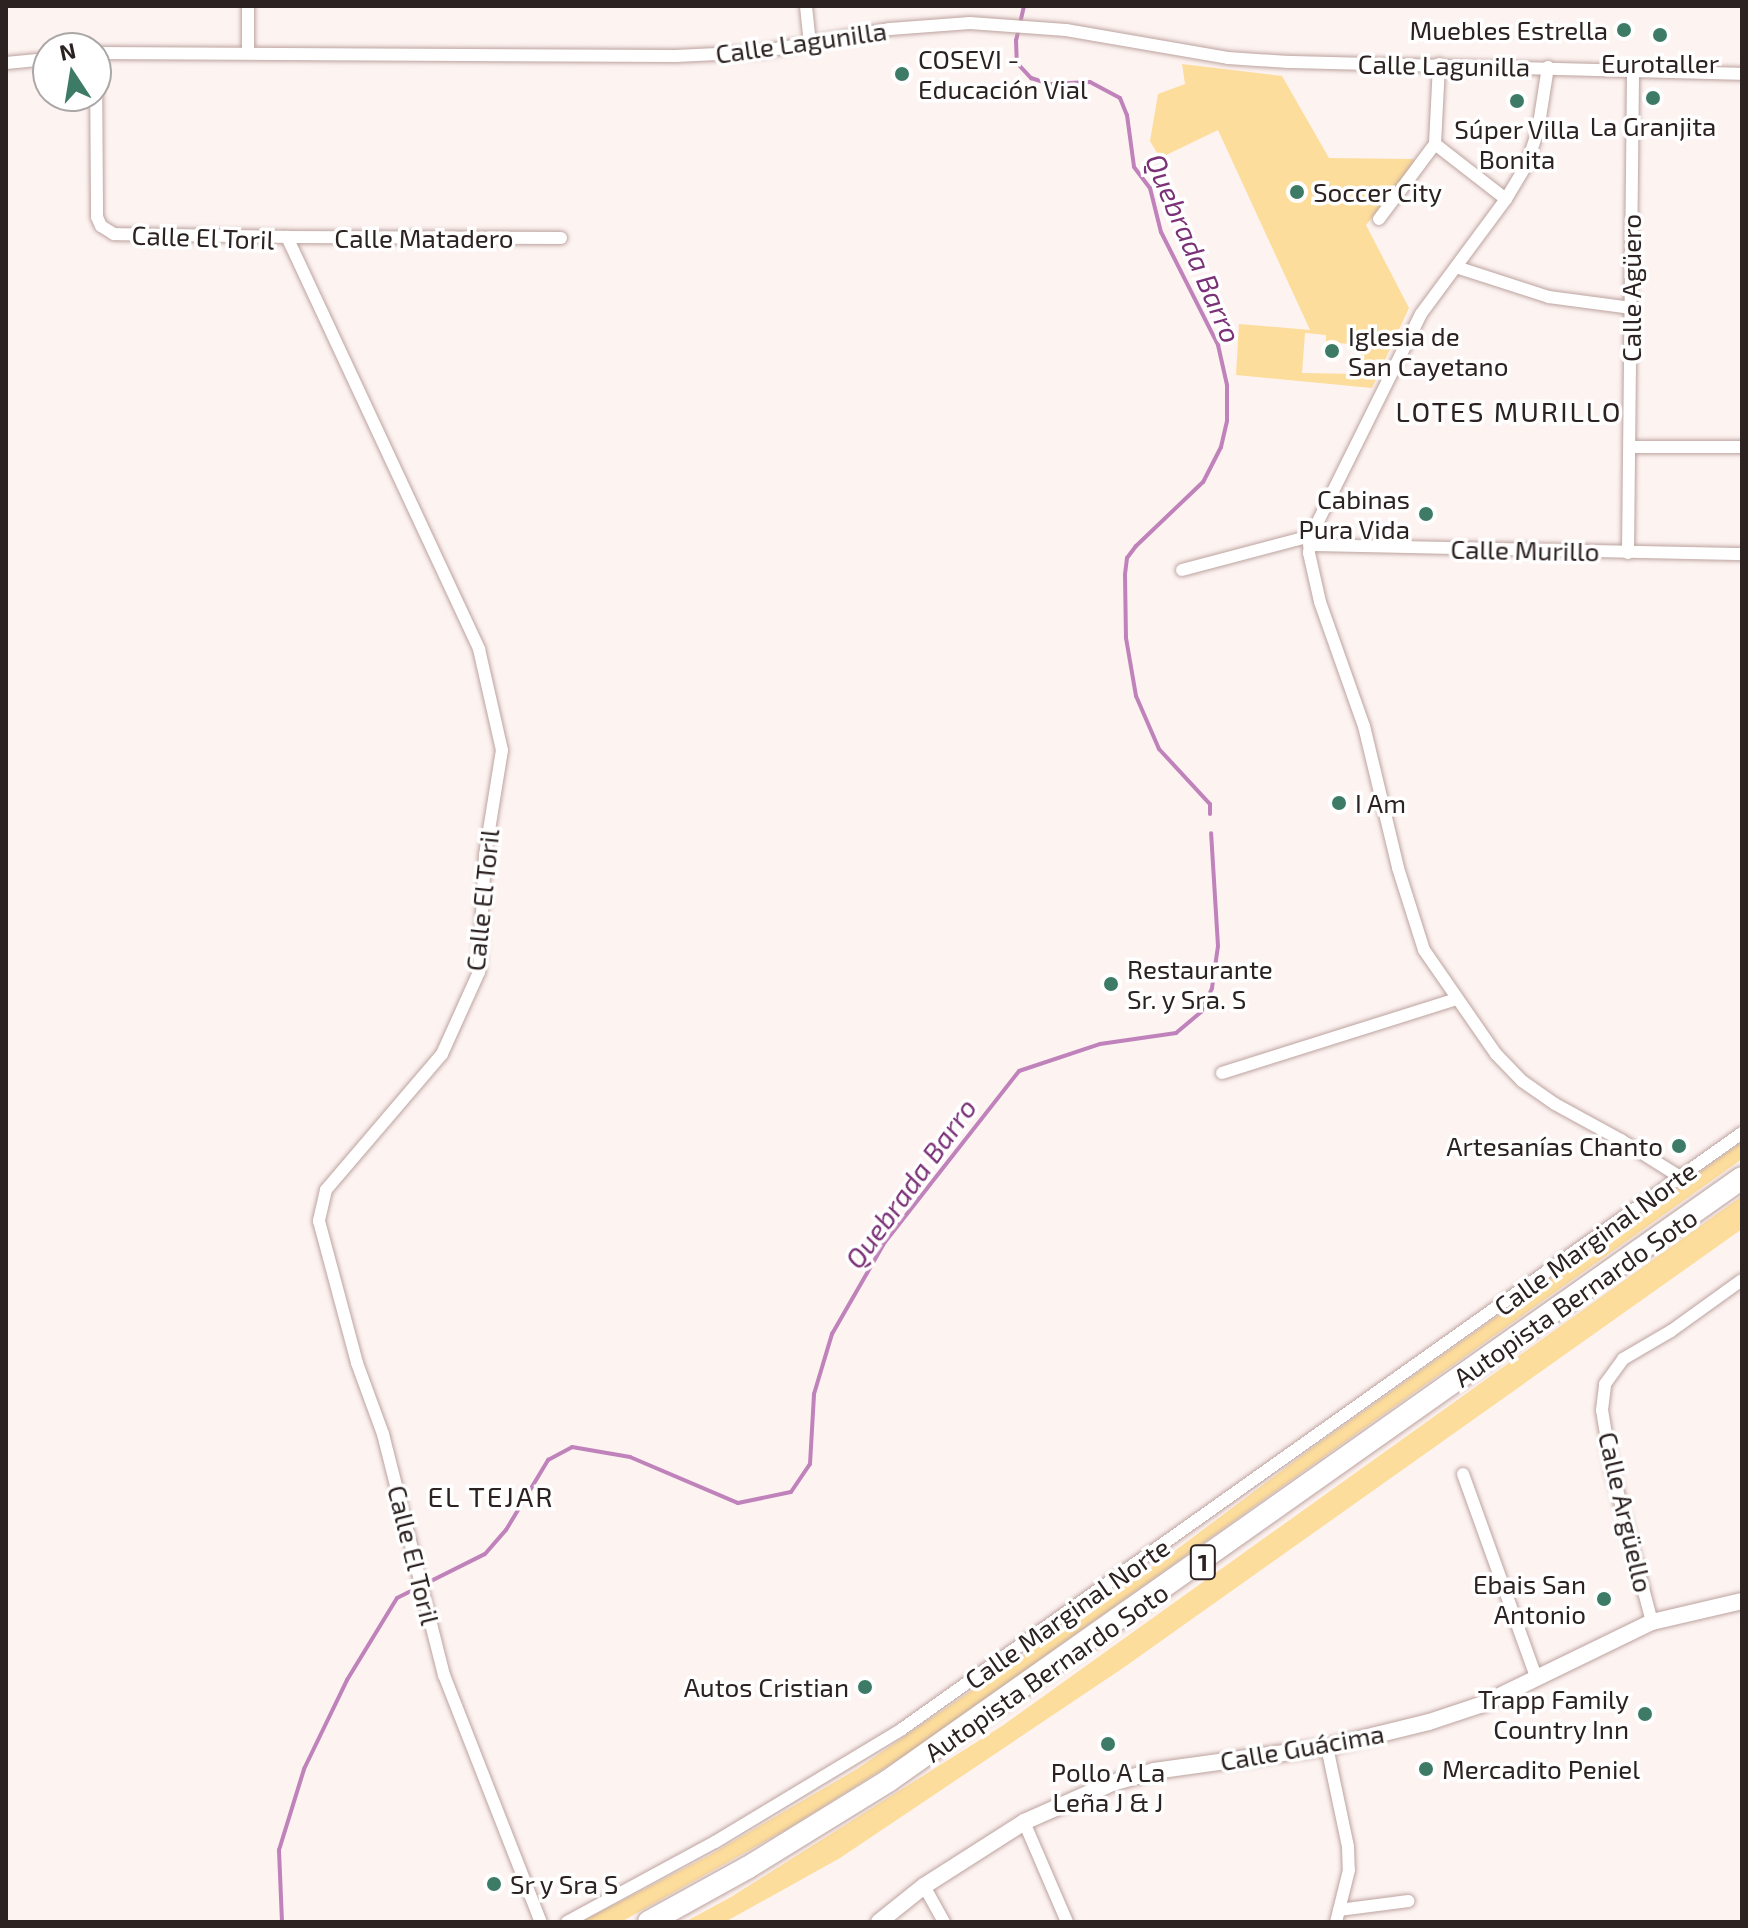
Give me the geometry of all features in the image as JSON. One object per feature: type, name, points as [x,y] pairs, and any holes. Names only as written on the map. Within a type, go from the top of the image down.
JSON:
[{"type":"highway","name":"Autopista Bernardo Soto","points":[[649,1922],[747,1868],[901,1773],[1742,1178]]},
{"type":"main road","name":"Calle Guácima","points":[[879,1922],[924,1886],[1024,1822],[1134,1776],[1327,1747],[1429,1722],[1483,1704],[1652,1622],[1742,1601]]},
{"type":"street","points":[[248,6],[248,53]]},
{"type":"street","points":[[806,6],[810,42]]},
{"type":"street","name":"Calle Lagunilla","points":[[112,53],[676,56],[759,52],[810,42],[949,24],[1014,24],[1228,58],[1742,74]]},
{"type":"street","points":[[6,63],[32,61]]},
{"type":"street","points":[[1379,219],[1435,144],[1439,64]]},
{"type":"street","points":[[1548,67],[1538,130],[1527,164],[1506,199],[1421,314],[1310,541],[1320,602],[1364,726],[1418,937],[1456,999],[1496,1054],[1522,1081],[1555,1104],[1680,1177]]},
{"type":"street","name":"Calle Agüero","points":[[1628,553],[1633,71]]},
{"type":"street","name":"Calle El Toril","points":[[96,112],[97,217],[107,233],[287,237],[479,649],[502,750],[485,855],[479,972],[442,1054],[326,1190],[319,1221],[357,1363],[383,1434],[444,1675],[541,1922]]},
{"type":"street","points":[[1435,144],[1506,199]]},
{"type":"street","name":"Calle Matadero","points":[[287,237],[561,238]]},
{"type":"street","points":[[1456,267],[1549,297],[1631,308]]},
{"type":"street","points":[[1630,447],[1742,447]]},
{"type":"street","name":"Calle Murillo","points":[[1182,570],[1310,541],[1628,553],[1742,554]]},
{"type":"street","points":[[1222,1073],[1456,999]]},
{"type":"street","name":"Calle Marginal Norte","points":[[567,1922],[715,1842],[902,1729],[1742,1133]]},
{"type":"street","name":"Calle Argüello","points":[[1652,1622],[1612,1471],[1602,1410],[1605,1384],[1623,1359],[1671,1331],[1742,1280]]},
{"type":"street","points":[[1463,1474],[1537,1679]]},
{"type":"street","points":[[1327,1747],[1348,1847],[1349,1870],[1338,1916],[1408,1901]]},
{"type":"street","points":[[1024,1822],[1067,1922]]},
{"type":"street","points":[[924,1886],[944,1922]]},
{"type":"shaded area","name":"Soccer City","points":[[1182,64],[1282,76],[1329,158],[1413,159],[1417,163],[1366,225],[1409,308],[1372,388],[1236,375],[1239,324],[1310,330],[1218,130],[1160,158],[1150,141],[1158,94],[1185,84]],"holes":[[[1305,333],[1326,335],[1326,342],[1360,345],[1358,374],[1302,373]]]},
{"type":"shaded area","points":[[1742,1142],[1742,1159],[904,1756],[789,1828],[621,1922],[581,1922],[708,1856],[857,1769],[1164,1559],[1312,1448]]},
{"type":"shaded area","points":[[1742,1196],[1742,1229],[1123,1668],[840,1858],[725,1922],[685,1922],[731,1897],[1002,1726]]},
{"type":"waterway","name":"Quebrada Barro","points":[[1024,6],[1016,40],[1017,63],[1031,78],[1050,84],[1090,82],[1120,98],[1127,115],[1134,167],[1150,188],[1161,232],[1218,345],[1227,385],[1227,421],[1221,447],[1203,482],[1136,546],[1127,558],[1125,575],[1126,638],[1136,696],[1159,749],[1210,804],[1210,814]]},
{"type":"waterway","name":"Quebrada Barro","points":[[282,1922],[279,1850],[304,1769],[347,1680],[397,1598],[485,1554],[506,1530],[548,1460],[572,1447],[630,1457],[738,1503],[791,1492],[810,1464],[814,1394],[832,1334],[885,1242],[1019,1071],[1100,1044],[1176,1033],[1201,1012],[1212,988],[1218,946],[1211,833]]},
{"type":"place","name":"Muebles Estrella","points":[[1624,30]]},
{"type":"place","name":"Eurotaller","points":[[1660,35]]},
{"type":"place","name":"COSEVI - Educación Vial","points":[[902,74]]},
{"type":"place","name":"La Granjita","points":[[1653,98]]},
{"type":"place","name":"Súper Villa Bonita","points":[[1517,101]]},
{"type":"place","name":"Soccer City","points":[[1297,192]]},
{"type":"place","name":"Iglesia de San Cayetano","points":[[1332,351]]},
{"type":"place","name":"Cabinas Pura Vida","points":[[1426,514]]},
{"type":"place","name":"I Am","points":[[1339,803]]},
{"type":"place","name":"Restaurante Sr. y Sra. S","points":[[1111,984]]},
{"type":"place","name":"Artesanías Chanto","points":[[1679,1146]]},
{"type":"place","name":"Ebais San Antonio","points":[[1604,1599]]},
{"type":"place","name":"Autos Cristian","points":[[865,1687]]},
{"type":"place","name":"Trapp Family Country Inn","points":[[1645,1714]]},
{"type":"place","name":"Pollo A La Leña J & J","points":[[1108,1744]]},
{"type":"place","name":"Mercadito Peniel","points":[[1426,1769]]},
{"type":"place","name":"Sr y Sra S","points":[[494,1884]]},
{"type":"district","name":"LOTES MURILLO","points":[[1509,411]]},
{"type":"district","name":"EL TEJAR","points":[[491,1496]]}]
